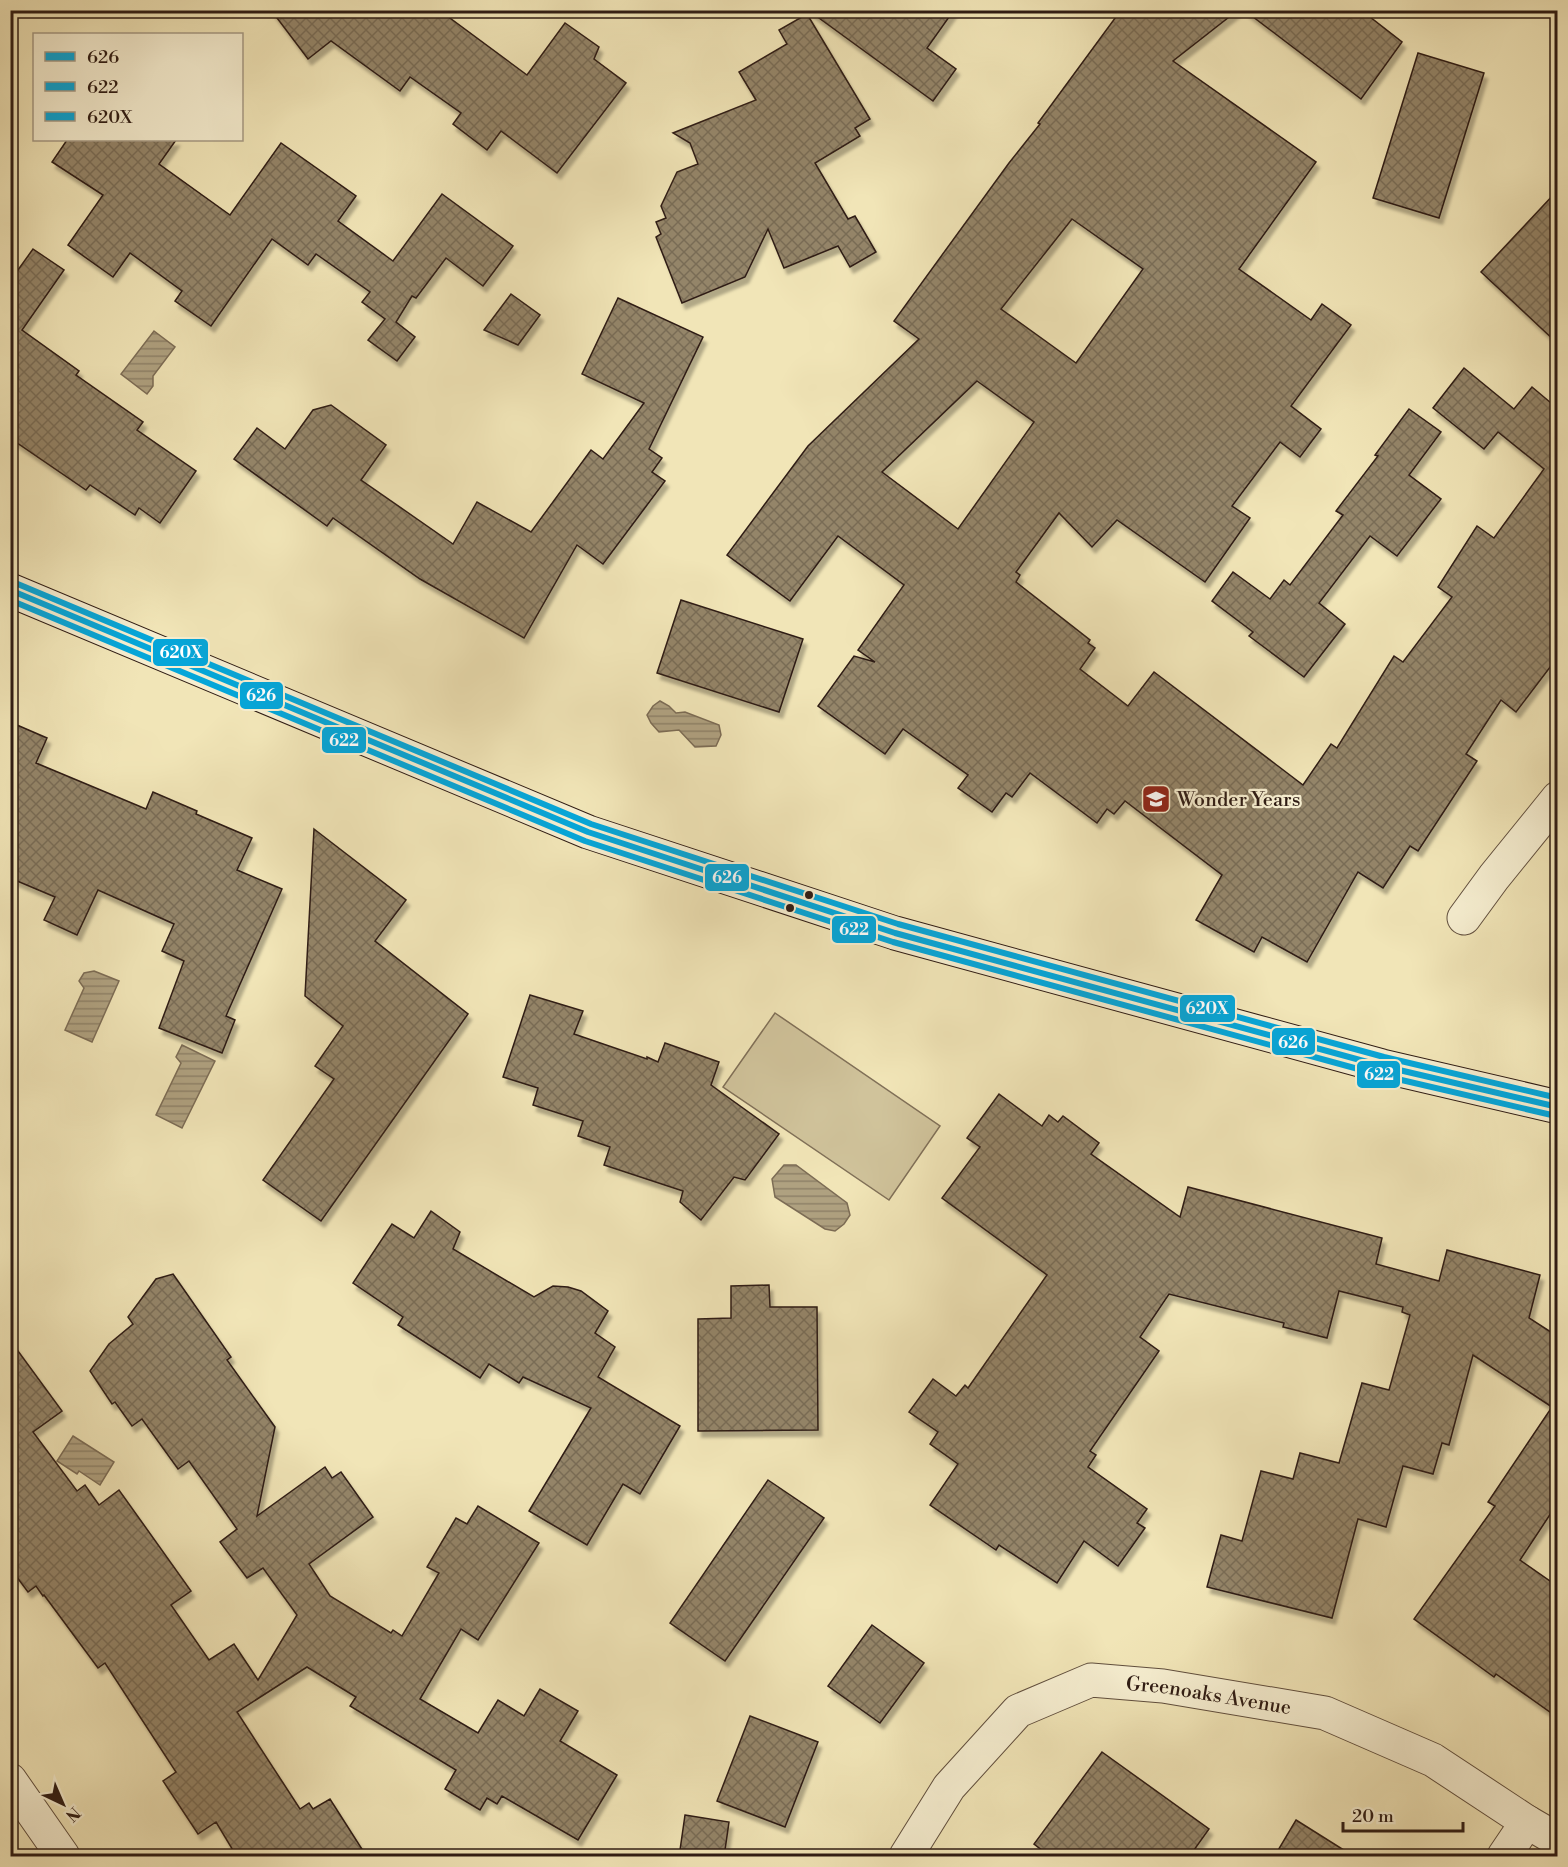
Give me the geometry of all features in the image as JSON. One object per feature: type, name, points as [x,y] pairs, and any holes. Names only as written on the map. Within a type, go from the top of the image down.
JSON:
[{"type":"main road","points":[[10,590],[588,832],[895,933],[1382,1066],[1557,1107]]},
{"type":"main road","points":[[1464,918],[1494,876],[1557,798]]},
{"type":"main road","name":"Greenoaks Avenue","points":[[906,1857],[949,1787],[1018,1711],[1091,1680],[1163,1686],[1325,1713],[1433,1760],[1557,1840]]},
{"type":"main road","points":[[10,1780],[63,1857]]},
{"type":"main road","points":[[1504,1857],[1527,1822]]},
{"type":"shaded area","points":[[154,331],[175,347],[153,376],[153,386],[147,394],[121,374]]},
{"type":"shaded area","points":[[660,701],[676,713],[685,712],[719,725],[721,735],[716,746],[695,747],[679,730],[659,732],[647,715]]},
{"type":"shaded area","points":[[94,971],[119,981],[92,1042],[65,1030],[84,988],[79,981],[84,973]]},
{"type":"shaded area","points":[[775,1013],[940,1126],[889,1200],[723,1087]]},
{"type":"shaded area","points":[[182,1045],[215,1061],[182,1128],[156,1115],[181,1063],[176,1057]]},
{"type":"shaded area","points":[[784,1165],[796,1165],[847,1203],[850,1215],[844,1224],[835,1231],[825,1229],[775,1197],[772,1179]]},
{"type":"shaded area","points":[[73,1436],[114,1462],[100,1485],[79,1471],[77,1474],[57,1461]]},
{"type":"building","points":[[271,10],[439,10],[527,75],[565,23],[599,47],[594,59],[626,83],[557,173],[501,131],[487,150],[453,124],[461,113],[410,77],[400,91],[331,41],[308,59]]},
{"type":"building","points":[[808,10],[954,10],[927,48],[956,69],[933,101]]},
{"type":"building","points":[[1121,10],[1238,10],[1173,61],[1316,162],[1239,269],[1311,320],[1322,304],[1351,325],[1291,406],[1321,429],[1300,457],[1280,442],[1232,506],[1250,518],[1205,582],[1117,520],[1092,547],[1059,513],[1016,572],[1020,575],[1016,582],[1090,640],[1088,643],[1095,648],[1080,669],[1128,706],[1154,672],[1303,785],[1331,744],[1337,748],[1394,656],[1403,662],[1452,597],[1438,587],[1477,526],[1494,538],[1544,469],[1498,432],[1484,449],[1433,408],[1464,368],[1514,409],[1532,387],[1557,408],[1557,658],[1516,712],[1501,700],[1466,754],[1477,761],[1418,851],[1410,846],[1383,888],[1358,872],[1307,962],[1262,937],[1254,952],[1196,920],[1222,875],[1125,801],[1114,814],[1107,809],[1097,823],[1030,773],[1012,797],[1006,793],[992,812],[958,788],[968,775],[903,729],[885,754],[818,706],[854,656],[875,662],[858,650],[904,585],[838,536],[790,601],[727,555],[808,446],[919,339],[894,321],[1040,124],[1038,123]],"holes":[[[1072,219],[1143,269],[1076,363],[1001,309]],[[977,381],[1034,422],[958,529],[882,472]]]},
{"type":"building","points":[[1244,10],[1361,10],[1402,42],[1361,99]]},
{"type":"building","points":[[807,14],[870,119],[855,128],[860,136],[815,163],[848,219],[855,216],[876,252],[850,267],[838,246],[784,268],[768,229],[745,277],[682,303],[656,237],[661,234],[656,222],[666,218],[661,206],[677,172],[698,164],[690,143],[673,133],[756,100],[739,72],[787,44],[779,30]]},
{"type":"building","points":[[1418,53],[1484,73],[1439,218],[1373,198]]},
{"type":"building","points":[[66,141],[175,141],[159,164],[230,215],[281,143],[356,196],[338,221],[393,261],[442,194],[513,246],[483,286],[446,258],[416,298],[412,296],[396,322],[415,337],[397,361],[368,340],[385,319],[362,302],[370,292],[316,254],[308,265],[272,239],[211,326],[175,301],[182,291],[130,253],[113,277],[68,245],[103,195],[52,162]]},
{"type":"building","points":[[1557,191],[1557,343],[1481,272]]},
{"type":"building","points":[[33,249],[64,270],[22,330],[79,371],[76,375],[143,422],[137,430],[196,471],[160,523],[139,508],[135,515],[90,485],[86,490],[10,438],[10,281]]},
{"type":"building","points":[[511,294],[540,315],[518,345],[484,330]]},
{"type":"building","points":[[618,298],[703,337],[649,449],[662,458],[652,472],[665,481],[603,564],[577,545],[524,638],[420,579],[333,518],[327,526],[234,459],[257,428],[285,449],[313,410],[331,405],[386,445],[361,480],[453,544],[477,502],[531,532],[591,450],[603,459],[644,403],[582,374]]},
{"type":"building","points":[[1409,409],[1441,432],[1409,475],[1441,499],[1397,556],[1370,536],[1319,603],[1345,624],[1304,677],[1249,636],[1253,632],[1212,601],[1233,572],[1270,599],[1284,580],[1290,585],[1343,515],[1336,511],[1378,456],[1375,455]]},
{"type":"building","points":[[681,600],[803,639],[779,712],[657,673]]},
{"type":"building","points":[[10,722],[47,738],[36,763],[146,809],[153,792],[197,811],[196,814],[252,838],[237,870],[282,889],[226,1016],[235,1020],[222,1053],[159,1028],[184,961],[162,951],[174,924],[98,890],[77,935],[44,920],[55,897],[10,878]]},
{"type":"building","points":[[314,829],[406,900],[375,941],[468,1014],[321,1221],[263,1180],[334,1079],[315,1066],[343,1026],[305,996]]},
{"type":"building","points":[[530,995],[583,1011],[574,1034],[658,1062],[665,1043],[719,1062],[711,1085],[779,1134],[745,1180],[734,1177],[701,1220],[680,1202],[683,1191],[604,1165],[610,1147],[578,1136],[583,1121],[533,1105],[538,1088],[503,1077]]},
{"type":"building","points":[[999,1094],[1042,1126],[1049,1115],[1058,1122],[1063,1116],[1099,1143],[1091,1154],[1180,1217],[1188,1187],[1382,1238],[1376,1264],[1439,1281],[1447,1250],[1540,1275],[1529,1318],[1557,1336],[1557,1504],[1520,1560],[1557,1586],[1557,1717],[1496,1674],[1494,1677],[1414,1619],[1495,1506],[1488,1502],[1552,1407],[1473,1355],[1449,1445],[1442,1443],[1433,1474],[1403,1466],[1386,1527],[1358,1519],[1332,1618],[1207,1587],[1221,1535],[1242,1541],[1261,1471],[1293,1479],[1300,1453],[1339,1463],[1362,1383],[1389,1390],[1410,1315],[1402,1312],[1403,1307],[1339,1291],[1327,1338],[1283,1327],[1284,1323],[1169,1294],[1140,1337],[1159,1351],[1090,1451],[1096,1455],[1088,1467],[1147,1509],[1137,1523],[1145,1528],[1118,1566],[1084,1541],[1057,1583],[999,1545],[996,1550],[930,1505],[958,1464],[930,1444],[938,1432],[909,1412],[933,1379],[956,1396],[965,1385],[968,1388],[1047,1275],[942,1198],[980,1147],[967,1138]]},
{"type":"building","points":[[431,1211],[460,1232],[453,1249],[534,1297],[553,1286],[568,1287],[581,1291],[608,1311],[595,1333],[615,1347],[598,1377],[680,1426],[640,1494],[623,1484],[587,1545],[529,1511],[591,1408],[523,1377],[519,1383],[489,1364],[480,1378],[398,1325],[403,1317],[353,1283],[392,1224],[414,1238]]},
{"type":"building","points":[[173,1274],[231,1357],[227,1360],[275,1427],[257,1516],[325,1467],[332,1478],[341,1472],[373,1517],[309,1564],[330,1596],[391,1633],[393,1630],[402,1636],[439,1573],[427,1567],[456,1518],[467,1524],[478,1506],[539,1543],[478,1640],[461,1629],[420,1699],[478,1733],[498,1700],[524,1716],[540,1689],[578,1711],[560,1741],[617,1775],[578,1840],[502,1796],[497,1804],[487,1798],[480,1810],[445,1789],[456,1770],[350,1706],[356,1697],[307,1667],[237,1712],[300,1809],[309,1803],[313,1809],[330,1799],[367,1857],[237,1857],[216,1822],[198,1834],[163,1781],[176,1772],[105,1663],[98,1668],[44,1595],[36,1586],[28,1592],[10,1568],[10,1340],[62,1411],[33,1432],[77,1491],[85,1485],[99,1505],[119,1490],[191,1591],[171,1605],[209,1660],[234,1644],[258,1680],[297,1615],[263,1568],[247,1578],[220,1542],[237,1529],[189,1461],[178,1469],[142,1419],[132,1426],[115,1402],[112,1404],[90,1371],[109,1344],[133,1324],[128,1317],[156,1279]]},
{"type":"building","points":[[769,1285],[770,1307],[817,1307],[818,1430],[698,1431],[698,1319],[731,1318],[731,1286]]},
{"type":"building","points":[[768,1480],[824,1518],[725,1661],[670,1623]]},
{"type":"building","points":[[872,1625],[924,1663],[880,1723],[828,1686]]},
{"type":"building","points":[[750,1716],[818,1742],[785,1827],[717,1801]]},
{"type":"building","points":[[1102,1752],[1209,1829],[1189,1857],[1051,1857],[1034,1844]]},
{"type":"building","points":[[685,1815],[729,1822],[724,1857],[679,1857]]},
{"type":"building","points":[[1296,1820],[1355,1857],[1274,1857]]},
{"type":"transit line","name":"620X","points":[[13,582],[591,824],[898,924],[1384,1057],[1558,1098]]},
{"type":"transit line","name":"626","points":[[10,590],[588,832],[895,933],[1382,1066],[1558,1107]]},
{"type":"transit line","name":"622","points":[[10,600],[585,841],[893,942],[1380,1075],[1556,1116]]},
{"type":"place","name":"Wonder Years","points":[[1156,799]]}]
